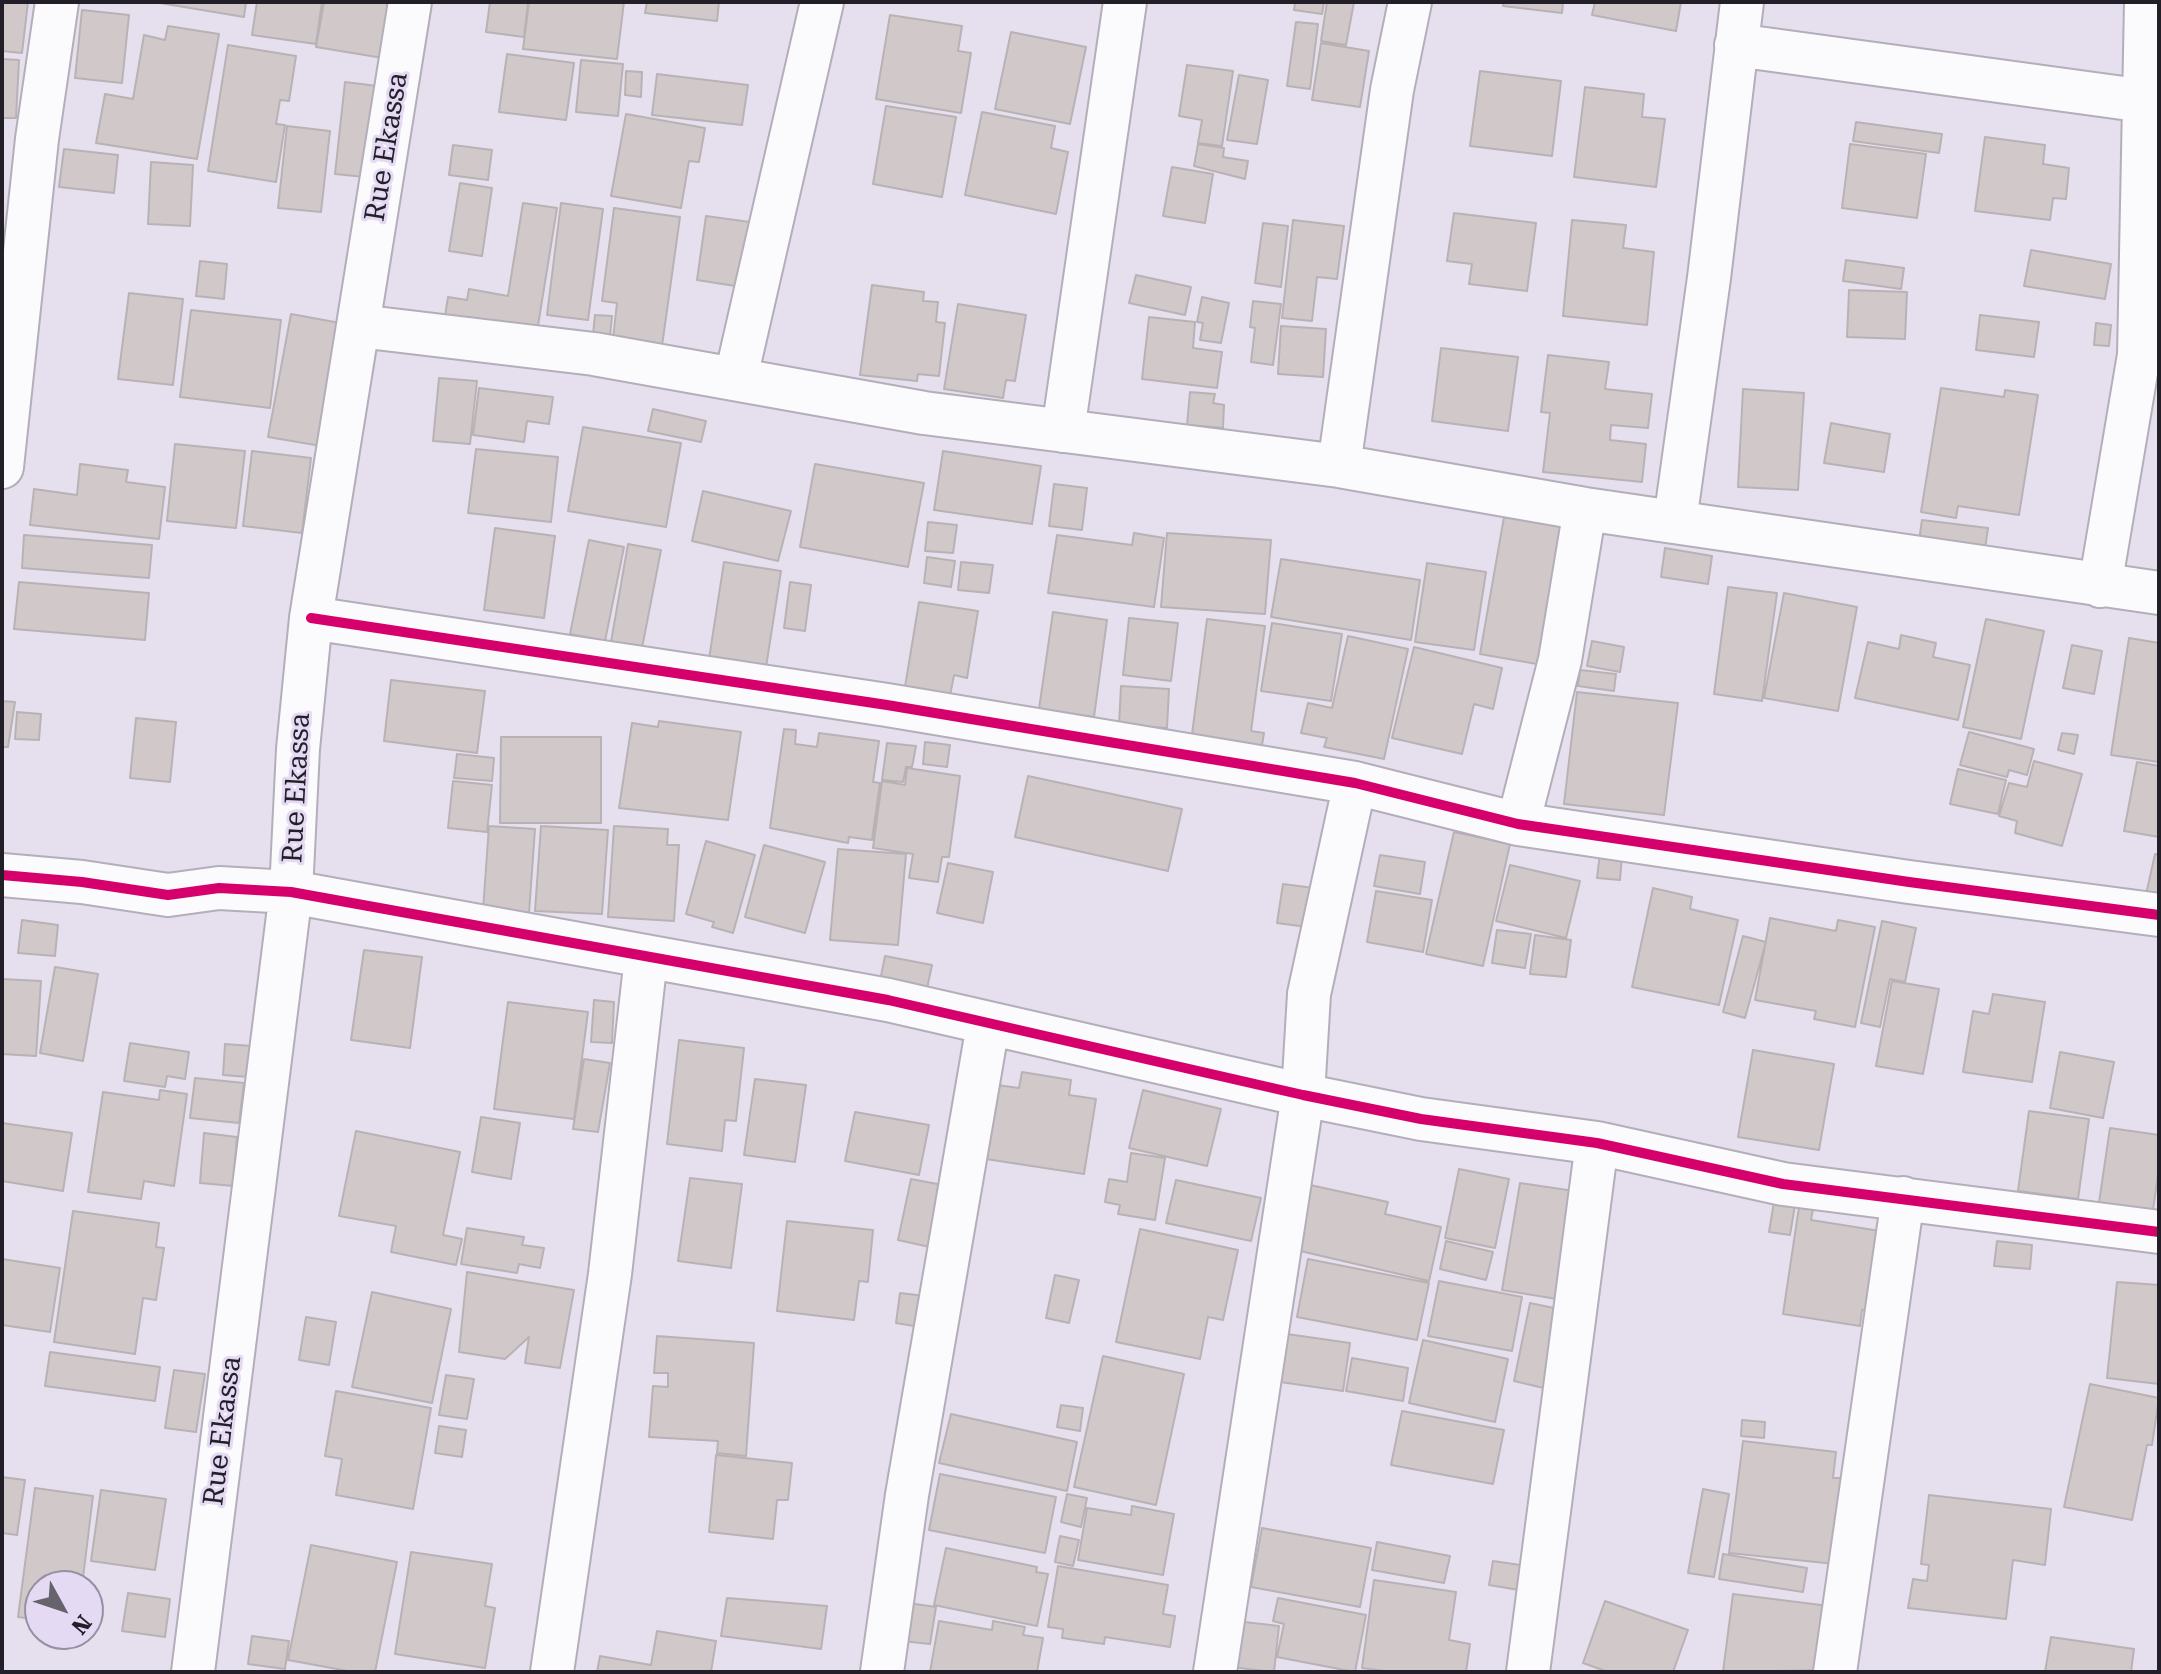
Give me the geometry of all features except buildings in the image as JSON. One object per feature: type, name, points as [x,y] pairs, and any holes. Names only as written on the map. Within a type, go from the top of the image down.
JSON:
[{"type":"street","points":[[2,467],[37,139],[57,2]]},
{"type":"street","name":"Rue Ekassa","points":[[193,1672],[291,892],[298,749],[311,618],[410,2]]},
{"type":"street","points":[[736,377],[822,2]]},
{"type":"street","points":[[1063,431],[1125,2]]},
{"type":"street","points":[[1339,466],[1392,90],[1410,2]]},
{"type":"street","points":[[1675,521],[1709,278],[1742,2]]},
{"type":"street","points":[[2100,586],[2139,355],[2152,102],[2146,2]]},
{"type":"street","points":[[1736,45],[2152,102]]},
{"type":"street","points":[[359,326],[594,354],[924,413],[1339,466],[1585,509],[2159,593]]},
{"type":"street","points":[[1518,824],[1560,660],[1585,509]]},
{"type":"street","points":[[311,618],[887,705],[1355,783],[1518,824],[1909,882],[2159,915]]},
{"type":"street","points":[[1215,1672],[1303,1095],[1309,994],[1355,783]]},
{"type":"street","points":[[2,875],[82,882],[168,895],[219,888],[291,892],[845,992],[1421,1119],[1597,1143],[1783,1184],[2159,1232]]},
{"type":"street","points":[[552,1672],[610,1274],[646,958]]},
{"type":"street","points":[[882,1672],[907,1495],[988,1025]]},
{"type":"street","points":[[1528,1672],[1597,1143]]},
{"type":"street","points":[[1835,1672],[1903,1198]]},
{"type":"cycle path","points":[[311,618],[887,705],[1355,783],[1518,824],[1909,882],[2159,915]]},
{"type":"cycle path","points":[[2,875],[82,882],[168,895],[219,888],[291,892],[888,1000],[1421,1119],[1597,1143],[1783,1184],[2159,1232]]}]
